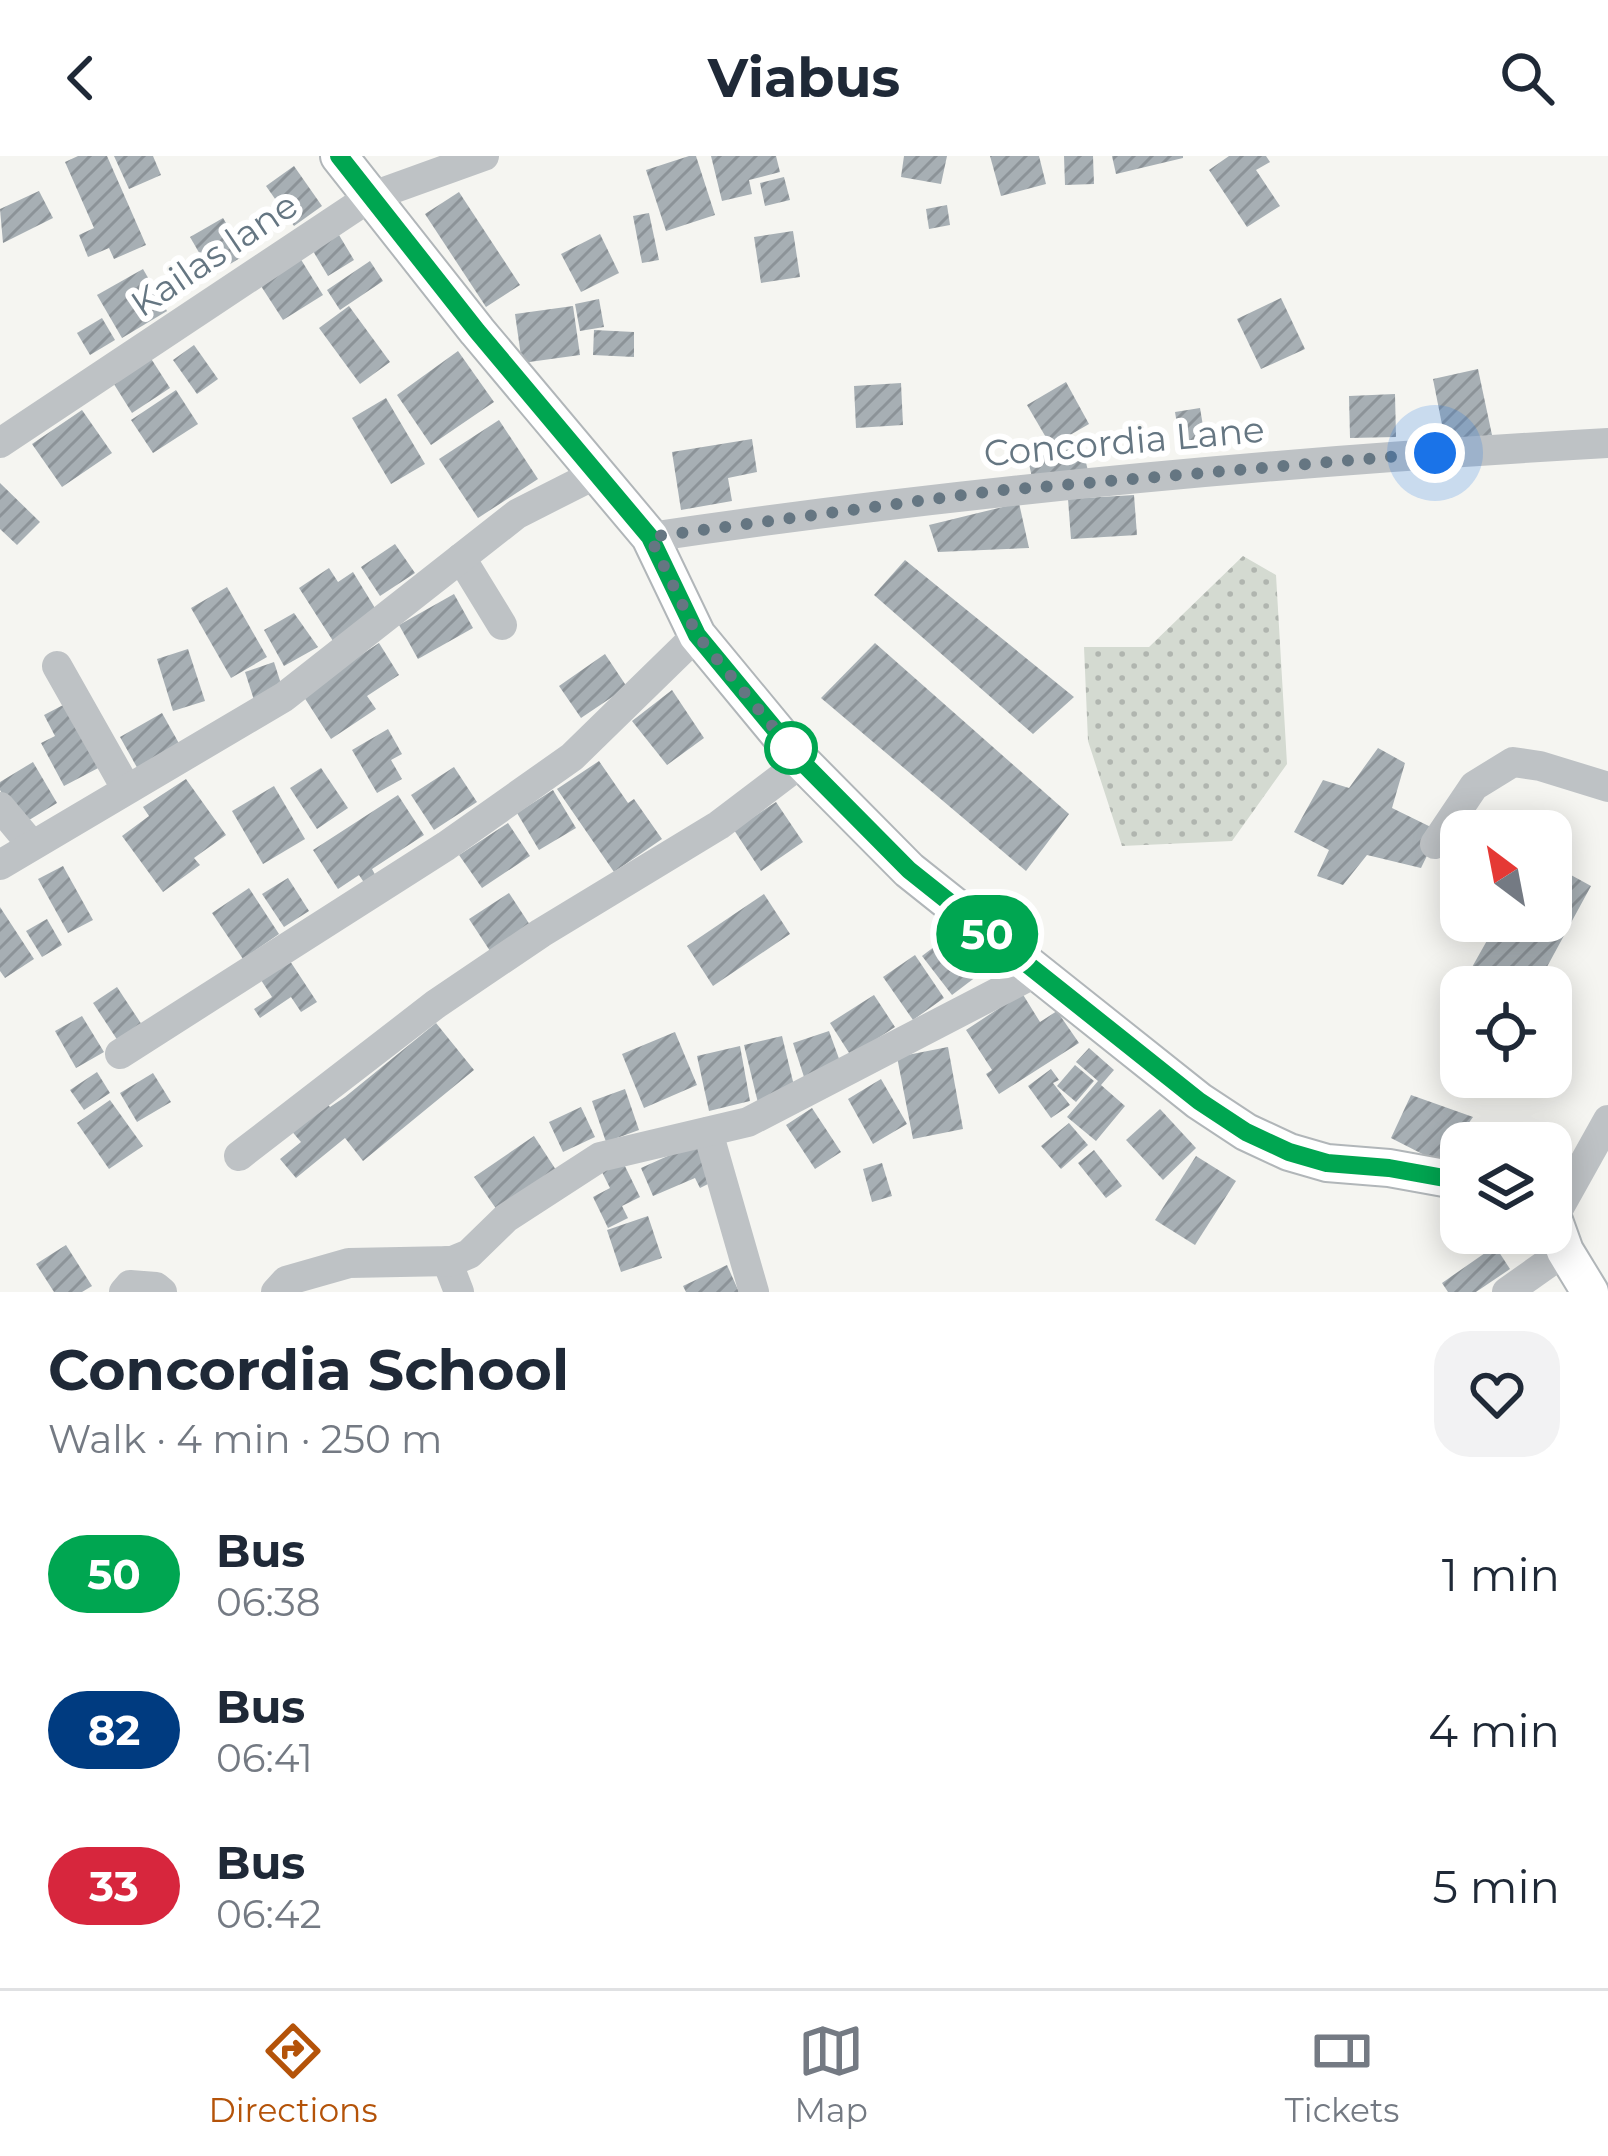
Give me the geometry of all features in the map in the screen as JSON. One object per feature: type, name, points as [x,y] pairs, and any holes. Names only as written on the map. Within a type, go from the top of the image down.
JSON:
[{"type":"main road","points":[[339,156],[650,537],[697,635],[802,762],[909,870],[1199,1101],[1268,1142],[1327,1163],[1440,1177]]},
{"type":"main road","points":[[1567,1254],[1590,1292]]},
{"type":"street","name":"Kailas lane","points":[[0,443],[370,197],[484,156]]},
{"type":"street","name":"Concordia Lane","points":[[650,537],[993,491],[1391,455],[1608,443]]},
{"type":"street","points":[[0,865],[284,697],[517,514],[598,473]]},
{"type":"street","points":[[461,558],[502,625]]},
{"type":"street","points":[[120,1054],[446,846],[572,757],[697,635]]},
{"type":"street","points":[[57,666],[126,788]]},
{"type":"street","points":[[239,1156],[436,1004],[541,933],[719,825],[802,762]]},
{"type":"street","points":[[1435,844],[1474,785],[1513,762],[1608,787]]},
{"type":"street","points":[[0,807],[32,845]]},
{"type":"street","points":[[276,1292],[286,1281],[349,1263],[447,1261],[469,1255],[506,1218],[600,1157],[748,1122],[1035,973]]},
{"type":"street","points":[[1572,1181],[1608,1120]]},
{"type":"street","points":[[708,1132],[754,1292]]},
{"type":"street","points":[[1507,1292],[1561,1254]]},
{"type":"street","points":[[447,1261],[459,1292]]},
{"type":"street","points":[[124,1292],[130,1285],[156,1287],[162,1292]]},
{"type":"shaded area","points":[[1243,556],[1276,575],[1287,764],[1232,841],[1122,846],[1088,741],[1084,647],[1149,647]]},
{"type":"building","points":[[78,156],[107,156],[146,245],[114,259],[109,248],[88,257],[79,235],[94,228],[65,162]]},
{"type":"building","points":[[114,156],[153,156],[161,175],[129,189]]},
{"type":"building","points":[[696,156],[715,215],[666,231],[646,170]]},
{"type":"building","points":[[711,156],[776,156],[780,172],[749,180],[752,194],[722,201]]},
{"type":"building","points":[[904,156],[947,156],[941,184],[901,177]]},
{"type":"building","points":[[990,156],[1039,156],[1046,184],[1001,196]]},
{"type":"building","points":[[1064,156],[1093,156],[1094,184],[1065,185]]},
{"type":"building","points":[[1112,156],[1183,156],[1183,158],[1116,174]]},
{"type":"building","points":[[1229,156],[1266,156],[1270,162],[1256,170],[1280,206],[1247,227],[1209,170]]},
{"type":"building","points":[[294,166],[322,206],[294,226],[266,186]]},
{"type":"building","points":[[784,177],[790,200],[765,206],[760,183]]},
{"type":"building","points":[[39,191],[53,218],[3,243],[0,209]]},
{"type":"building","points":[[459,192],[520,285],[486,307],[425,214]]},
{"type":"building","points":[[947,205],[950,225],[929,229],[926,209]]},
{"type":"building","points":[[649,213],[659,260],[642,263],[633,216]]},
{"type":"building","points":[[223,218],[245,255],[212,275],[190,237]]},
{"type":"building","points":[[793,231],[800,277],[761,283],[754,237]]},
{"type":"building","points":[[600,234],[619,273],[581,292],[561,254]]},
{"type":"building","points":[[339,235],[354,260],[328,276],[313,251]]},
{"type":"building","points":[[300,258],[323,295],[283,320],[259,283]]},
{"type":"building","points":[[370,261],[383,281],[340,310],[327,290]]},
{"type":"building","points":[[143,269],[167,311],[122,338],[97,295]]},
{"type":"building","points":[[1281,298],[1305,349],[1261,369],[1237,319]]},
{"type":"building","points":[[599,299],[604,327],[580,331],[575,304]]},
{"type":"building","points":[[349,306],[390,362],[360,384],[319,328]]},
{"type":"building","points":[[573,306],[580,355],[522,363],[515,314]]},
{"type":"building","points":[[102,318],[115,340],[90,355],[77,333]]},
{"type":"building","points":[[594,330],[634,332],[634,357],[593,355]]},
{"type":"building","points":[[194,345],[218,379],[197,394],[173,360]]},
{"type":"building","points":[[458,351],[494,402],[431,445],[397,395]]},
{"type":"building","points":[[150,357],[170,388],[132,413],[112,381]]},
{"type":"building","points":[[1478,369],[1492,435],[1446,445],[1433,379]]},
{"type":"building","points":[[1066,382],[1089,424],[1051,446],[1027,405]]},
{"type":"building","points":[[901,383],[903,425],[856,428],[854,386]]},
{"type":"building","points":[[176,390],[198,424],[153,453],[131,420]]},
{"type":"building","points":[[1395,394],[1396,437],[1350,438],[1349,396]]},
{"type":"building","points":[[386,398],[425,464],[391,484],[352,418]]},
{"type":"building","points":[[1200,408],[1205,438],[1180,442],[1175,412]]},
{"type":"building","points":[[82,410],[112,453],[62,487],[32,444]]},
{"type":"building","points":[[499,420],[538,479],[478,518],[439,459]]},
{"type":"building","points":[[752,439],[757,472],[728,478],[732,501],[681,510],[672,452]]},
{"type":"building","points":[[1082,446],[1089,475],[1034,487],[1028,459]]},
{"type":"building","points":[[0,483],[40,522],[17,545],[0,529]]},
{"type":"building","points":[[1134,495],[1137,535],[1071,539],[1068,499]]},
{"type":"building","points":[[1019,503],[1029,548],[938,552],[929,525]]},
{"type":"building","points":[[395,544],[415,573],[380,596],[361,567]]},
{"type":"building","points":[[905,560],[1074,697],[1033,734],[874,595]]},
{"type":"building","points":[[329,568],[338,582],[353,572],[378,613],[333,641],[299,588]]},
{"type":"building","points":[[227,587],[267,657],[231,678],[191,608]]},
{"type":"building","points":[[454,594],[473,628],[418,659],[399,625]]},
{"type":"building","points":[[294,613],[318,647],[284,666],[264,630]]},
{"type":"building","points":[[379,643],[399,675],[367,696],[376,709],[331,739],[302,694]]},
{"type":"building","points":[[875,643],[1069,814],[1026,871],[821,698]]},
{"type":"building","points":[[188,649],[205,701],[173,711],[157,659]]},
{"type":"building","points":[[605,654],[627,687],[581,718],[559,686]]},
{"type":"building","points":[[274,662],[283,690],[254,700],[245,672]]},
{"type":"building","points":[[672,690],[704,738],[667,765],[632,721]]},
{"type":"building","points":[[67,703],[102,766],[64,786],[41,743],[55,736],[44,715]]},
{"type":"building","points":[[162,713],[181,747],[139,771],[120,737]]},
{"type":"building","points":[[388,729],[402,754],[391,760],[402,779],[377,793],[352,750]]},
{"type":"building","points":[[1378,748],[1405,763],[1392,808],[1439,831],[1421,868],[1367,855],[1343,885],[1317,876],[1329,850],[1294,832],[1323,780],[1349,788]]},
{"type":"building","points":[[599,761],[628,803],[634,799],[662,839],[614,872],[557,789]]},
{"type":"building","points":[[33,762],[57,803],[21,825],[0,782]]},
{"type":"building","points":[[454,767],[477,802],[434,830],[411,795]]},
{"type":"building","points":[[321,768],[348,808],[317,829],[290,788]]},
{"type":"building","points":[[186,779],[226,835],[194,858],[200,865],[163,892],[122,836],[149,816],[143,807]]},
{"type":"building","points":[[274,786],[305,839],[263,864],[232,811]]},
{"type":"building","points":[[553,790],[576,828],[539,850],[517,813]]},
{"type":"building","points":[[398,795],[424,835],[372,869],[378,880],[367,887],[359,875],[338,889],[313,850]]},
{"type":"building","points":[[776,802],[803,842],[761,871],[734,830]]},
{"type":"building","points":[[508,823],[530,856],[482,888],[459,855]]},
{"type":"building","points":[[63,866],[93,920],[68,933],[38,879]]},
{"type":"building","points":[[1572,876],[1591,886],[1572,921]]},
{"type":"building","points":[[288,878],[309,911],[284,927],[262,894]]},
{"type":"building","points":[[249,888],[279,934],[243,959],[212,913]]},
{"type":"building","points":[[509,893],[530,925],[490,951],[469,919]]},
{"type":"building","points":[[764,894],[790,934],[713,986],[687,946]]},
{"type":"building","points":[[0,907],[34,959],[5,978],[0,971]]},
{"type":"building","points":[[47,919],[62,945],[42,957],[26,931]]},
{"type":"building","points":[[955,931],[985,970],[952,995],[922,956]]},
{"type":"building","points":[[1486,942],[1561,942],[1547,966],[1473,966]]},
{"type":"building","points":[[915,955],[944,998],[913,1020],[883,977]]},
{"type":"building","points":[[290,961],[317,1002],[301,1012],[291,997],[260,1018],[254,1009],[272,997],[261,980]]},
{"type":"building","points":[[117,987],[144,1028],[120,1044],[93,1003]]},
{"type":"building","points":[[1022,993],[1040,1022],[1057,1011],[1079,1043],[999,1094],[986,1074],[992,1070],[966,1030]]},
{"type":"building","points":[[874,995],[895,1027],[851,1056],[830,1023]]},
{"type":"building","points":[[82,1016],[104,1052],[76,1068],[55,1031]]},
{"type":"building","points":[[436,1023],[474,1070],[363,1161],[345,1138],[296,1178],[280,1159],[301,1142],[289,1128],[323,1099],[330,1107],[345,1097]]},
{"type":"building","points":[[829,1031],[842,1067],[805,1080],[793,1043]]},
{"type":"building","points":[[675,1032],[697,1085],[644,1108],[622,1054]]},
{"type":"building","points":[[782,1036],[796,1094],[758,1103],[744,1045]]},
{"type":"building","points":[[740,1046],[750,1101],[709,1111],[697,1056]]},
{"type":"building","points":[[948,1047],[963,1129],[913,1139],[897,1057]]},
{"type":"building","points":[[1089,1048],[1114,1070],[1101,1085],[1125,1106],[1096,1141],[1067,1117],[1098,1081],[1076,1062]]},
{"type":"building","points":[[1075,1065],[1094,1081],[1076,1102],[1057,1086]]},
{"type":"building","points":[[1051,1069],[1059,1080],[1053,1083],[1070,1105],[1051,1118],[1028,1086]]},
{"type":"building","points":[[97,1072],[110,1093],[84,1110],[70,1090]]},
{"type":"building","points":[[153,1073],[171,1102],[137,1122],[120,1093]]},
{"type":"building","points":[[881,1079],[907,1124],[873,1144],[848,1099]]},
{"type":"building","points":[[625,1089],[639,1130],[606,1142],[592,1101]]},
{"type":"building","points":[[1411,1095],[1473,1117],[1469,1122],[1440,1122],[1440,1163],[1391,1138]]},
{"type":"building","points":[[110,1100],[143,1146],[109,1169],[77,1123]]},
{"type":"building","points":[[581,1107],[595,1137],[563,1152],[549,1122]]},
{"type":"building","points":[[812,1108],[841,1152],[815,1169],[786,1125]]},
{"type":"building","points":[[1160,1109],[1196,1148],[1163,1180],[1126,1140]]},
{"type":"building","points":[[1069,1123],[1088,1145],[1061,1169],[1041,1146]]},
{"type":"building","points":[[534,1136],[556,1170],[497,1210],[474,1177]]},
{"type":"building","points":[[699,1142],[716,1180],[700,1188],[695,1178],[653,1196],[641,1168]]},
{"type":"building","points":[[1094,1150],[1122,1186],[1106,1198],[1078,1163]]},
{"type":"building","points":[[1196,1156],[1236,1181],[1195,1245],[1155,1220]]},
{"type":"building","points":[[622,1160],[640,1197],[622,1206],[628,1218],[608,1228],[593,1197],[610,1188],[601,1170]]},
{"type":"building","points":[[882,1163],[892,1196],[872,1202],[863,1169]]},
{"type":"building","points":[[648,1216],[662,1258],[621,1272],[607,1230]]},
{"type":"building","points":[[66,1245],[92,1286],[82,1292],[54,1292],[36,1264]]},
{"type":"building","points":[[1484,1254],[1500,1254],[1510,1269],[1476,1292],[1448,1292],[1442,1283]]},
{"type":"building","points":[[727,1265],[739,1292],[686,1292],[683,1286]]},
{"type":"bus line","name":"50","points":[[339,156],[477,331],[650,537],[697,635],[802,762],[909,870],[1199,1101],[1246,1132],[1327,1163],[1440,1177]]},
{"type":"route","points":[[791,748],[802,762],[697,635],[650,537],[993,491],[1435,453]]}]
